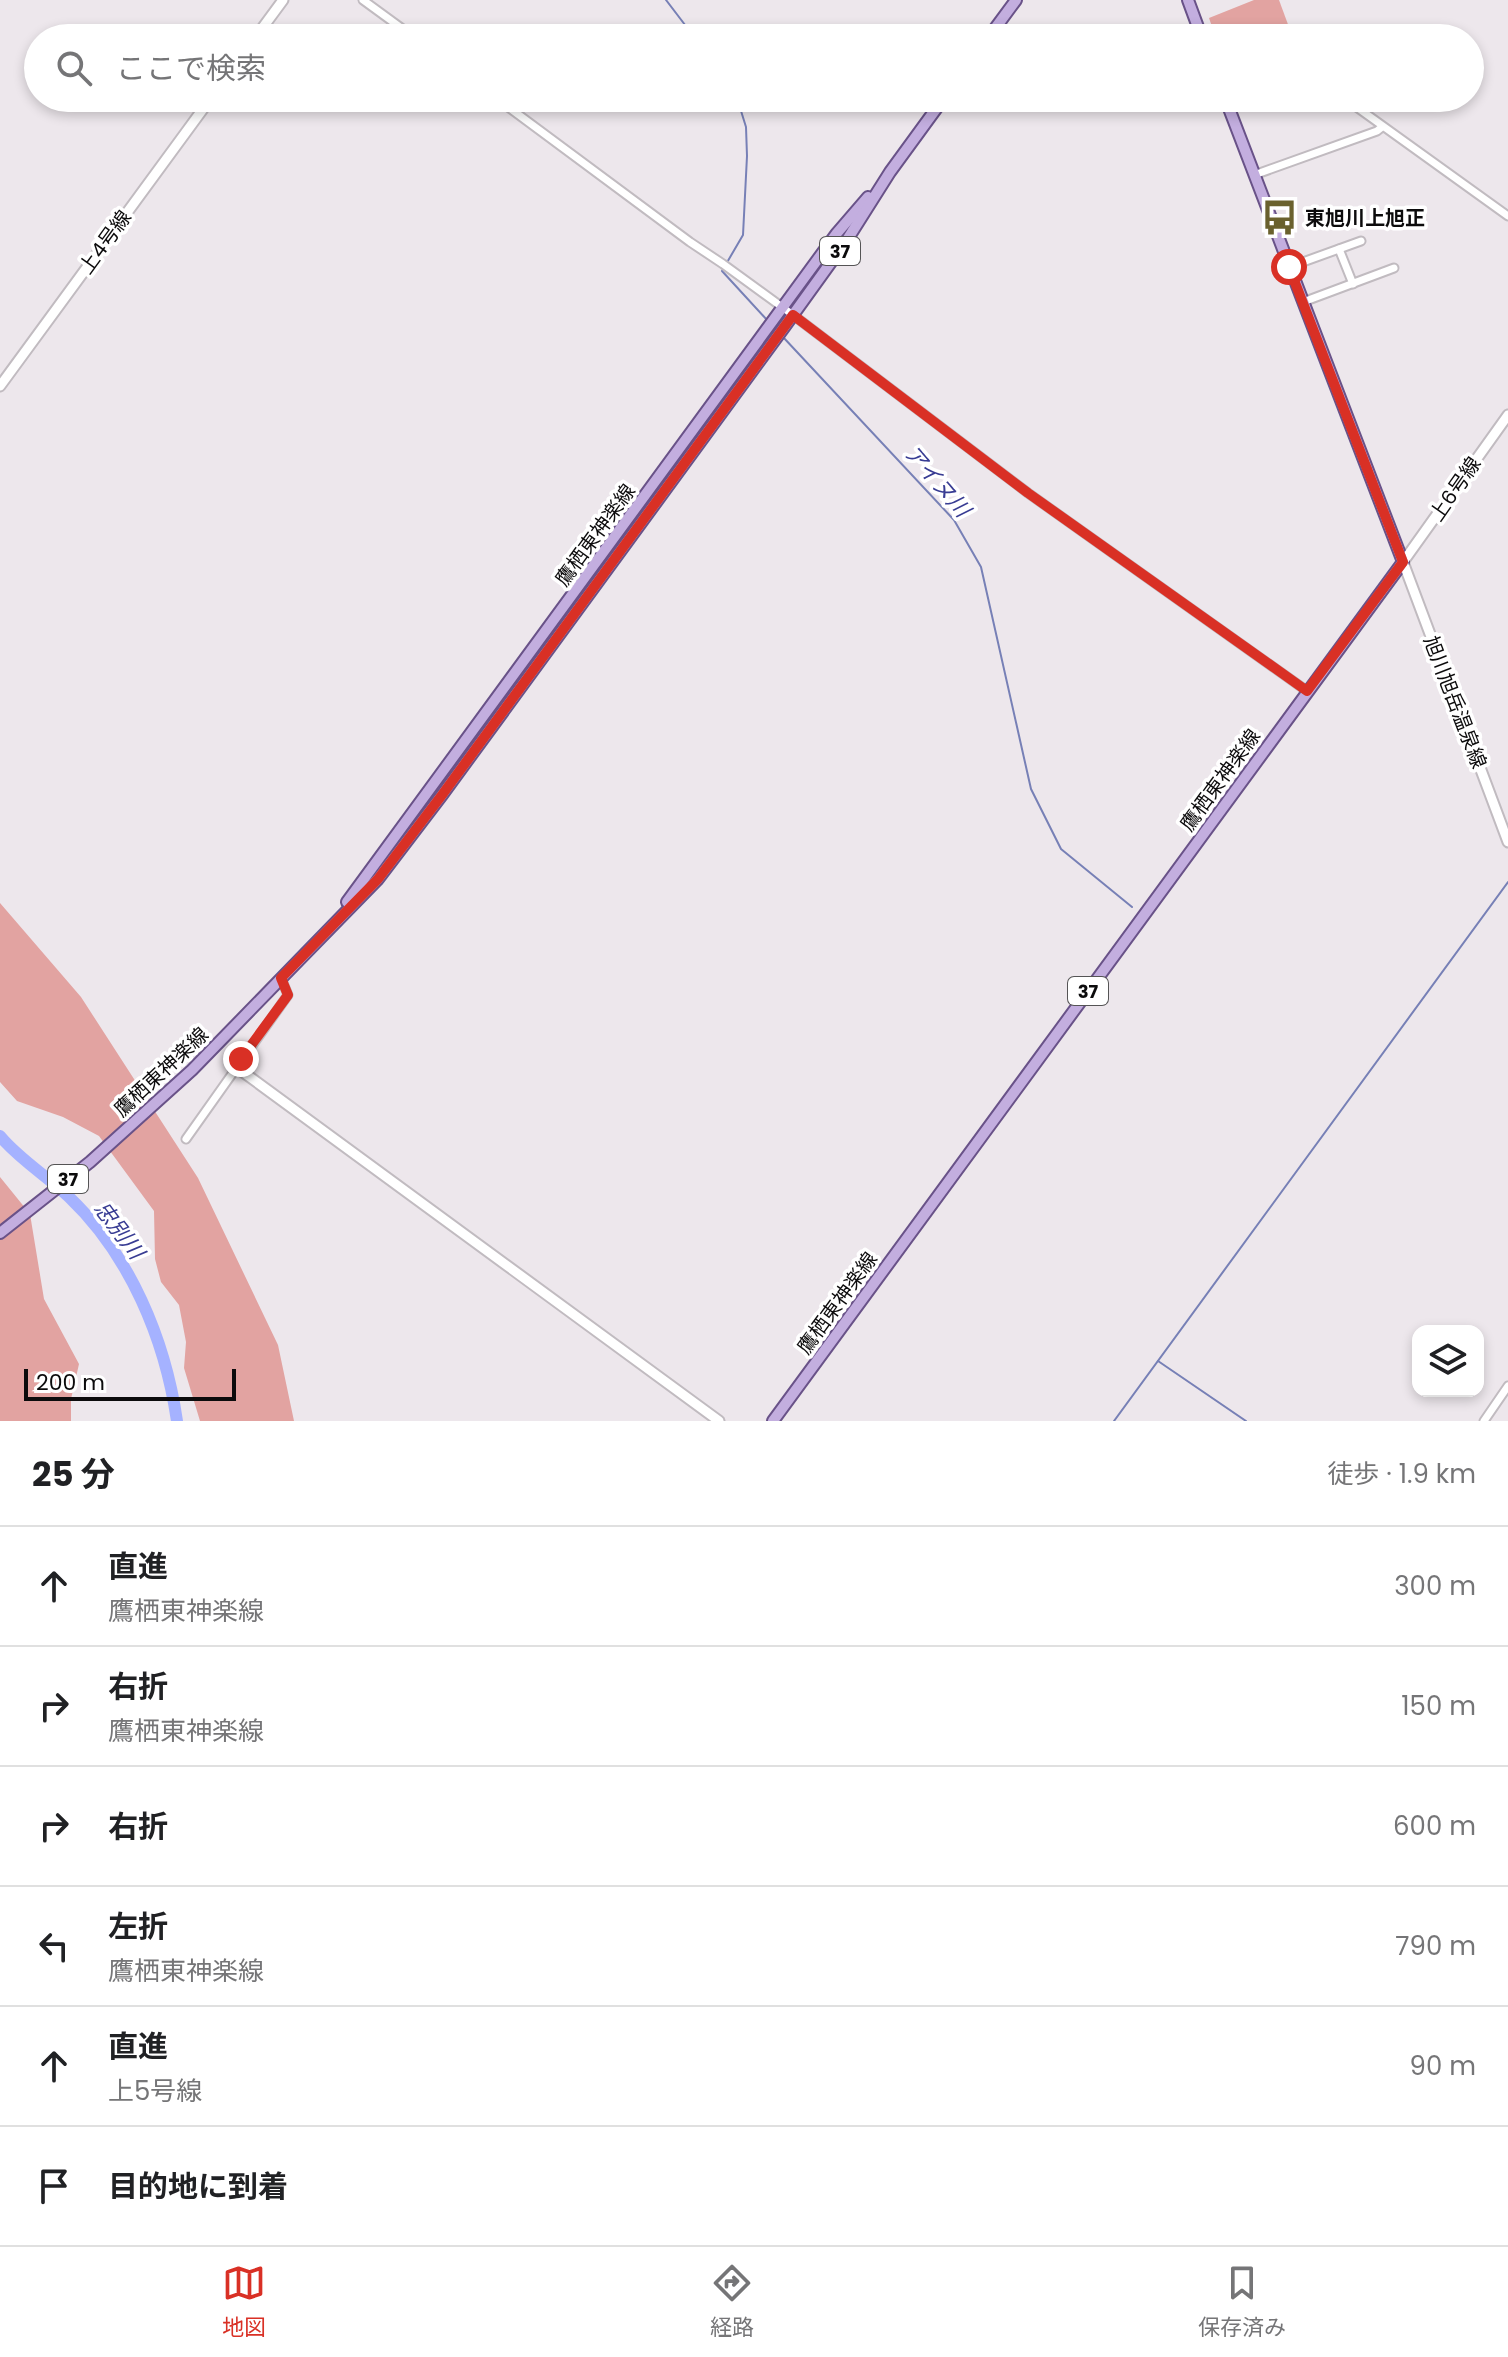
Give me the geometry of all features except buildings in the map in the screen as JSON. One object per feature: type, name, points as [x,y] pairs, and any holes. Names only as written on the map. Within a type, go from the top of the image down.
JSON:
[{"type":"main road","points":[[998,24],[1016,0]]},
{"type":"main road","points":[[1188,0],[1197,24]]},
{"type":"main road","name":"鷹栖東神楽線","points":[[0,1233],[90,1162],[192,1070],[378,879],[793,315],[934,112]]},
{"type":"main road","points":[[1230,112],[1403,562]]},
{"type":"main road","name":"鷹栖東神楽線","points":[[332,923],[837,233],[890,172]]},
{"type":"main road","name":"鷹栖東神楽線","points":[[773,1421],[1403,562]]},
{"type":"street","points":[[265,24],[283,0]]},
{"type":"street","points":[[363,0],[396,24]]},
{"type":"street","name":"上4号線","points":[[0,386],[201,112]]},
{"type":"street","points":[[515,112],[793,315],[1028,493],[1307,691]]},
{"type":"street","points":[[1362,112],[1508,216]]},
{"type":"street","points":[[1254,175],[1382,127]]},
{"type":"street","points":[[1289,267],[1361,241]]},
{"type":"street","points":[[1339,249],[1353,284]]},
{"type":"street","points":[[1303,302],[1394,268]]},
{"type":"street","name":"上6号線","points":[[1403,562],[1508,415]]},
{"type":"street","name":"旭川旭岳温泉線","points":[[1403,562],[1508,842]]},
{"type":"street","points":[[186,1139],[288,995],[281,978]]},
{"type":"street","points":[[240,1066],[256,1081],[719,1421]]},
{"type":"street","points":[[1484,1421],[1508,1386]]},
{"type":"shaded area","points":[[1254,0],[1279,0],[1288,24],[1211,24],[1209,18]]},
{"type":"shaded area","points":[[0,903],[81,997],[198,1178],[278,1345],[294,1421],[200,1421],[184,1368],[186,1342],[179,1305],[161,1282],[155,1259],[154,1211],[99,1136],[63,1117],[17,1101],[0,1082]]},
{"type":"shaded area","points":[[0,1177],[30,1214],[44,1299],[79,1364],[71,1399],[71,1421],[0,1421]]},
{"type":"waterway","name":"アイヌ川","points":[[666,0],[684,24]]},
{"type":"waterway","name":"アイヌ川","points":[[741,112],[746,127],[747,156],[743,235],[722,271],[768,321]]},
{"type":"waterway","name":"アイヌ川","points":[[783,337],[954,520],[981,567],[1031,789],[1061,849],[1132,907]]},
{"type":"waterway","points":[[1114,1421],[1508,882]]},
{"type":"waterway","name":"忠別川","points":[[0,1136],[91,1220],[127,1272],[154,1329],[177,1421]]},
{"type":"waterway","points":[[1158,1361],[1246,1421]]},
{"type":"place","name":"東旭川上旭正","points":[[1279,218]]},
{"type":"route","points":[[241,1059],[288,995],[281,978],[378,879],[793,315],[1028,493],[1307,691],[1403,562],[1289,267]]}]
